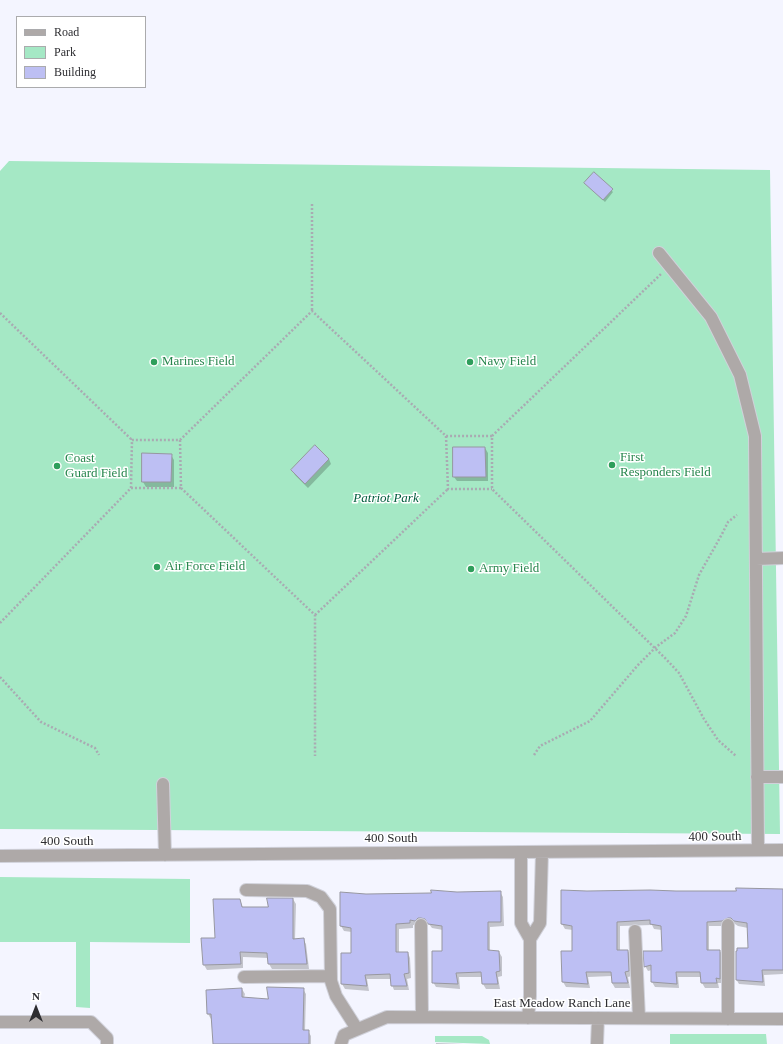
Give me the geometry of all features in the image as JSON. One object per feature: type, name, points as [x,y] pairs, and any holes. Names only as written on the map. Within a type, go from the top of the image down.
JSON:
[{"type":"street","points":[[659,253],[711,317],[740,375],[755,436],[758,850]]},
{"type":"street","points":[[756,559],[783,558]]},
{"type":"street","points":[[757,777],[783,778]]},
{"type":"street","points":[[163,784],[165,855]]},
{"type":"street","name":"400 South","points":[[0,856],[783,850]]},
{"type":"street","points":[[530,940],[540,923],[542,852]]},
{"type":"street","points":[[521,853],[521,923],[530,940],[530,996],[528,1018]]},
{"type":"street","points":[[246,890],[307,891],[321,897],[330,909],[331,981],[336,996],[357,1029]]},
{"type":"street","points":[[422,925],[422,1017]]},
{"type":"street","points":[[728,925],[728,1019]]},
{"type":"street","points":[[635,931],[638,1018]]},
{"type":"street","points":[[244,977],[331,976]]},
{"type":"street","name":"East Meadow Ranch Lane","points":[[343,1039],[357,1029],[387,1017],[783,1019]]},
{"type":"street","points":[[598,1018],[598,1044]]},
{"type":"street","points":[[0,1022],[90,1022],[107,1038],[107,1044]]},
{"type":"path","points":[[0,313],[132,440],[180,440],[312,311],[312,204]]},
{"type":"path","points":[[312,311],[446,436],[492,436],[659,276]]},
{"type":"path","points":[[446,436],[448,489]]},
{"type":"path","points":[[492,436],[492,489]]},
{"type":"path","points":[[0,623],[131,488],[132,440]]},
{"type":"path","points":[[180,440],[181,488]]},
{"type":"path","points":[[131,488],[181,488],[315,615]]},
{"type":"path","points":[[314,756],[315,615],[448,489],[492,489],[656,647],[679,673],[704,719],[718,740],[736,756]]},
{"type":"path","points":[[534,755],[540,746],[590,721],[638,665],[656,647],[675,632],[686,616],[699,575],[728,522],[737,515]]},
{"type":"path","points":[[0,678],[42,722],[95,748],[99,755]]},
{"type":"green space","name":"Patriot Park","points":[[9,161],[770,170],[780,834],[0,829],[0,171]]},
{"type":"green space","points":[[0,877],[190,879],[190,943],[90,942],[90,1008],[76,1007],[76,942],[0,942]]},
{"type":"green space","points":[[670,1034],[766,1034],[767,1044],[670,1044]]},
{"type":"green space","points":[[435,1036],[482,1036],[489,1040],[490,1044],[435,1042]]},
{"type":"building","points":[[594,172],[613,189],[603,200],[584,183]]},
{"type":"building","points":[[315,445],[329,459],[305,484],[291,470]]},
{"type":"building","points":[[453,447],[485,447],[486,477],[453,477]]},
{"type":"building","points":[[142,453],[172,454],[171,482],[142,482]]},
{"type":"building","points":[[736,888],[783,889],[783,970],[762,970],[763,982],[736,980],[737,948],[748,948],[747,923],[734,921],[731,918],[728,918],[722,921],[707,922],[707,950],[720,950],[720,979],[716,978],[717,983],[701,983],[700,972],[676,972],[677,984],[651,982],[651,965],[644,967],[643,951],[662,951],[661,926],[650,924],[650,920],[617,922],[617,950],[628,950],[629,971],[625,972],[628,983],[612,983],[611,972],[586,972],[588,984],[562,982],[561,951],[572,951],[572,926],[561,924],[561,890],[736,891]]},
{"type":"building","points":[[431,890],[457,892],[501,891],[501,922],[488,922],[488,950],[499,951],[500,971],[496,972],[498,984],[482,984],[481,972],[456,973],[458,984],[432,983],[432,951],[442,951],[442,926],[428,924],[425,919],[418,918],[415,921],[410,920],[410,923],[396,924],[396,952],[408,952],[409,973],[404,974],[407,986],[391,986],[390,974],[365,975],[367,986],[341,984],[341,953],[351,953],[351,928],[340,926],[340,892],[366,894],[431,893]]},
{"type":"building","points":[[267,898],[293,898],[293,939],[304,938],[307,964],[268,964],[267,953],[240,952],[241,964],[203,965],[201,938],[215,938],[213,899],[240,899],[242,907],[268,907]]},
{"type":"building","points":[[267,987],[304,988],[303,1030],[309,1030],[309,1044],[213,1044],[211,1014],[207,1014],[206,990],[242,988],[242,997],[268,999]]},
{"type":"place","name":"Marines Field","points":[[154,362]]},
{"type":"place","name":"Navy Field","points":[[470,362]]},
{"type":"place","name":"First Responders Field","points":[[612,465]]},
{"type":"place","name":"Coast Guard Field","points":[[57,466]]},
{"type":"place","name":"Air Force Field","points":[[157,567]]},
{"type":"place","name":"Army Field","points":[[471,569]]}]
